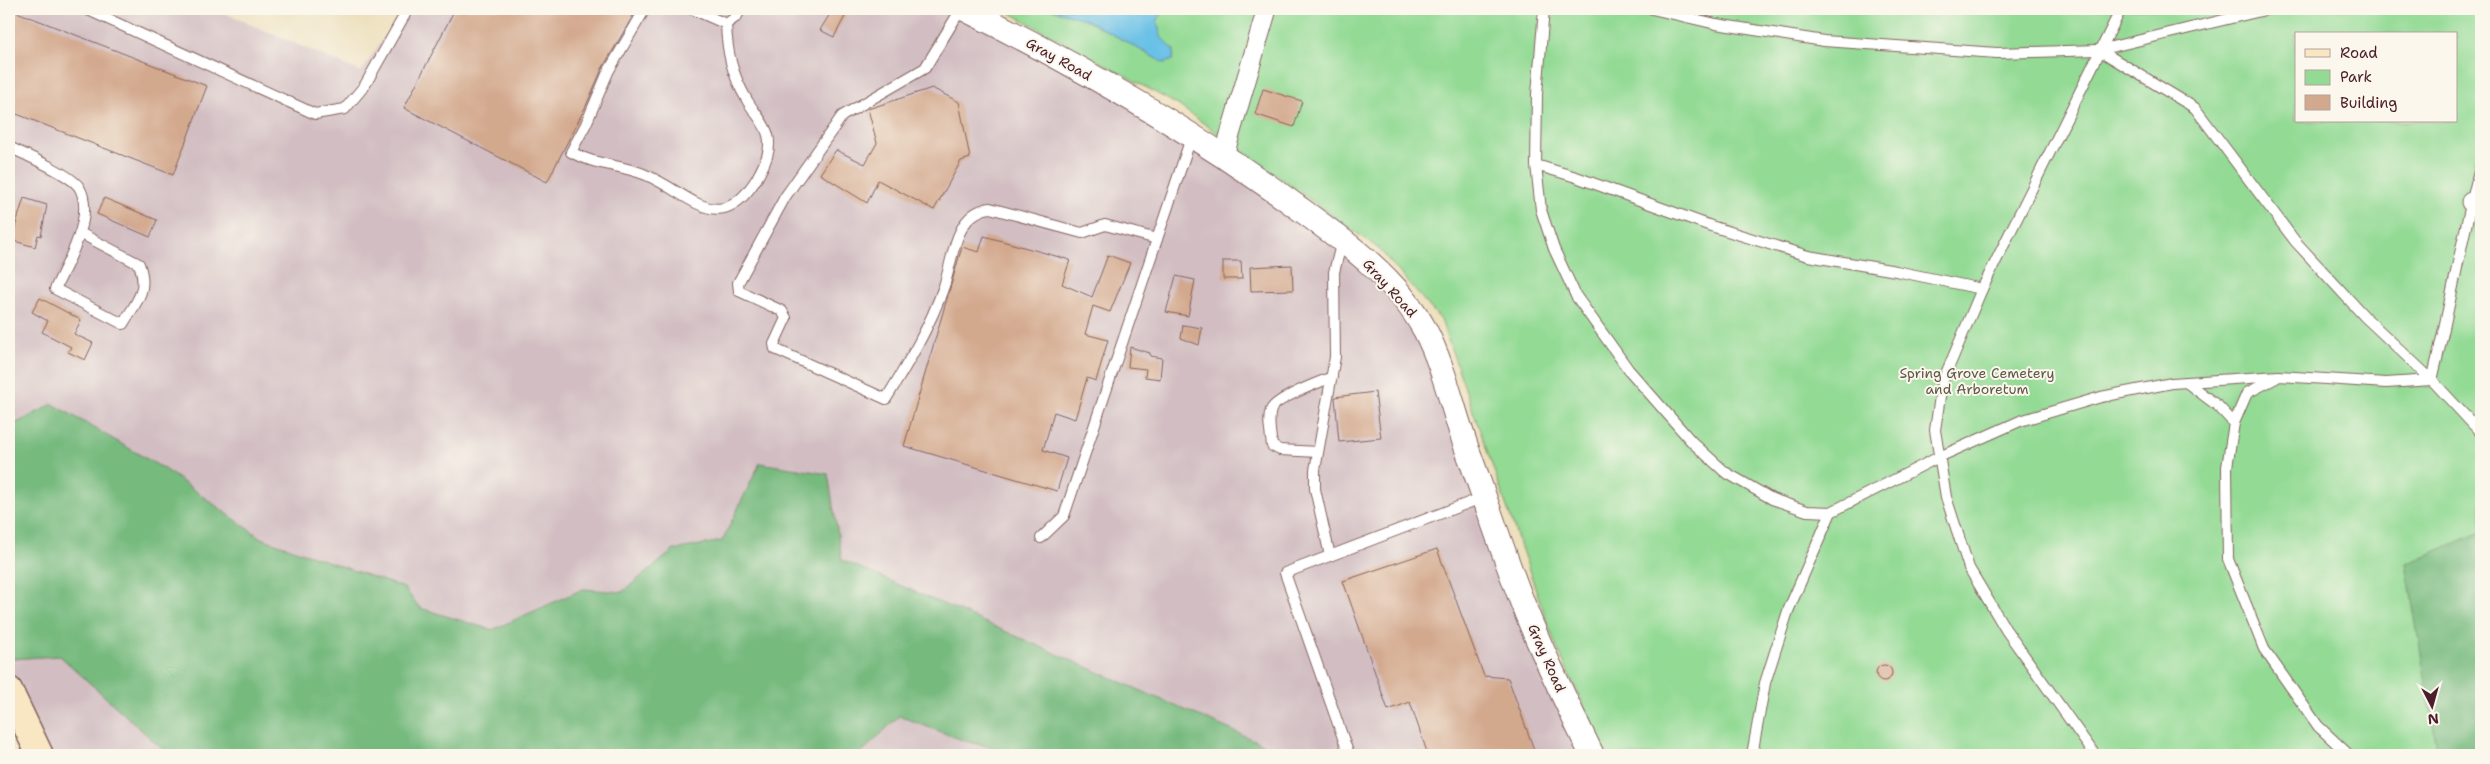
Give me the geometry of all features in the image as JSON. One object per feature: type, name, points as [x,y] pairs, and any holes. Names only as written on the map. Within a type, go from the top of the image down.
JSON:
[{"type":"main road","points":[[9,690],[40,755]]},
{"type":"street","name":"Gray Road","points":[[963,9],[1110,86],[1224,156],[1342,240],[1377,270],[1411,309],[1425,330],[1530,622],[1592,755]]},
{"type":"street","points":[[1224,156],[1267,9]]},
{"type":"lane","points":[[86,9],[315,114],[345,109],[365,84],[408,9]]},
{"type":"lane","points":[[646,9],[608,72],[586,124],[571,152],[585,160],[646,175],[698,205],[711,210],[726,208],[735,204],[749,191],[769,152],[768,134],[746,99],[731,65],[726,24]]},
{"type":"lane","points":[[692,9],[726,24]]},
{"type":"lane","points":[[726,24],[741,9]]},
{"type":"lane","points":[[963,9],[925,68],[842,116],[786,197],[738,283],[739,291],[782,311],[786,318],[774,344],[775,349],[886,400],[917,350],[944,287],[961,231],[971,216],[980,210],[990,208],[1082,233],[1105,226],[1157,240]]},
{"type":"lane","points":[[1544,9],[1537,94],[1536,165],[1541,210],[1554,249],[1576,296],[1628,368],[1692,442],[1725,472],[1772,499],[1807,511],[1831,512],[1939,457],[2029,418],[2101,397],[2186,382],[2279,376],[2386,383],[2432,380]]},
{"type":"lane","points":[[1652,9],[1716,24],[1824,41],[1997,53],[2099,50],[2269,9]]},
{"type":"lane","points":[[2095,755],[2006,630],[1969,568],[1946,497],[1935,430],[1942,384],[1982,289],[2121,9]]},
{"type":"lane","points":[[2099,50],[2195,108],[2295,241],[2365,317],[2432,380],[2481,433]]},
{"type":"lane","points":[[1041,538],[1064,516],[1192,135]]},
{"type":"lane","points":[[9,147],[53,168],[78,187],[85,210],[80,233],[55,289],[123,324],[143,290],[144,276],[139,264],[80,233]]},
{"type":"lane","points":[[2432,380],[2476,203],[2481,164]]},
{"type":"lane","points":[[1536,165],[1576,177],[1711,226],[1808,256],[1896,270],[1982,289]]},
{"type":"lane","points":[[1330,556],[1315,490],[1318,452],[1335,357],[1334,272],[1342,240]]},
{"type":"lane","points":[[2279,376],[2247,393],[2234,422],[2227,467],[2228,558],[2264,649],[2318,726],[2349,755]]},
{"type":"lane","points":[[1318,452],[1280,450],[1272,446],[1270,412],[1272,406],[1332,377]]},
{"type":"lane","points":[[2186,382],[2218,406],[2234,422]]},
{"type":"lane","points":[[1349,755],[1285,573],[1484,498]]},
{"type":"lane","points":[[1752,755],[1765,683],[1788,611],[1831,512]]},
{"type":"shaded area","points":[[9,9],[215,9],[361,72],[403,9],[965,9],[1192,135],[1411,309],[1592,755],[1266,755],[1262,744],[842,560],[828,474],[760,463],[722,541],[674,550],[622,592],[583,589],[492,630],[420,608],[404,588],[261,538],[166,470],[53,404],[9,427]]},
{"type":"shaded area","points":[[60,656],[169,755],[40,755],[9,690],[9,659]]},
{"type":"shaded area","points":[[899,716],[965,741],[1024,755],[859,755]]},
{"type":"green space","name":"Spring Grove Cemetery and Arboretum","points":[[1003,9],[2481,9],[2481,755],[1606,755],[1554,641],[1441,320],[1379,249],[1178,105]]},
{"type":"green space","points":[[53,404],[166,470],[261,538],[404,588],[420,608],[492,630],[583,589],[622,592],[674,550],[722,541],[760,463],[828,474],[842,560],[1263,744],[1266,755],[1024,755],[965,741],[899,716],[859,755],[169,755],[60,656],[9,659],[9,427]]},
{"type":"green space","points":[[2481,532],[2481,755],[2438,755],[2406,564]]},
{"type":"water","points":[[1050,9],[1164,9],[1157,21],[1161,37],[1174,50],[1173,60],[1164,63],[1085,19]]},
{"type":"building","points":[[9,9],[207,86],[173,175],[9,111]]},
{"type":"building","points":[[455,9],[637,9],[602,69],[586,106],[547,182],[404,108]]},
{"type":"building","points":[[833,9],[849,9],[834,37],[820,30]]},
{"type":"building","points":[[932,88],[959,102],[970,158],[961,161],[934,210],[878,180],[867,203],[820,174],[836,150],[865,164],[877,143],[868,109]]},
{"type":"building","points":[[1263,89],[1302,101],[1294,127],[1255,114]]},
{"type":"building","points":[[24,198],[47,205],[41,236],[38,235],[35,247],[11,240]]},
{"type":"building","points":[[104,198],[157,220],[150,237],[97,214]]},
{"type":"building","points":[[984,236],[1070,260],[1062,284],[1092,297],[1108,255],[1130,263],[1110,312],[1093,306],[1085,334],[1108,340],[1096,381],[1087,378],[1075,419],[1054,412],[1043,450],[1067,458],[1057,491],[904,446],[962,247],[979,252]]},
{"type":"building","points":[[1223,261],[1241,261],[1242,279],[1223,279]]},
{"type":"building","points":[[1292,265],[1293,290],[1251,291],[1250,267]]},
{"type":"building","points":[[1176,276],[1195,280],[1188,316],[1166,312]]},
{"type":"building","points":[[40,298],[81,320],[74,334],[93,343],[85,360],[68,352],[71,347],[42,332],[48,321],[32,312]]},
{"type":"building","points":[[1183,325],[1202,328],[1199,345],[1181,338]]},
{"type":"building","points":[[1130,347],[1150,353],[1150,356],[1162,358],[1160,379],[1145,377],[1146,369],[1128,367]]},
{"type":"building","points":[[1375,392],[1381,438],[1339,442],[1335,397]]},
{"type":"building","points":[[1437,549],[1484,676],[1508,678],[1536,755],[1428,755],[1410,702],[1388,710],[1343,581]]},
{"type":"building","points":[[1884,665],[1890,667],[1892,673],[1890,679],[1884,681],[1878,679],[1876,673],[1878,667]]}]
